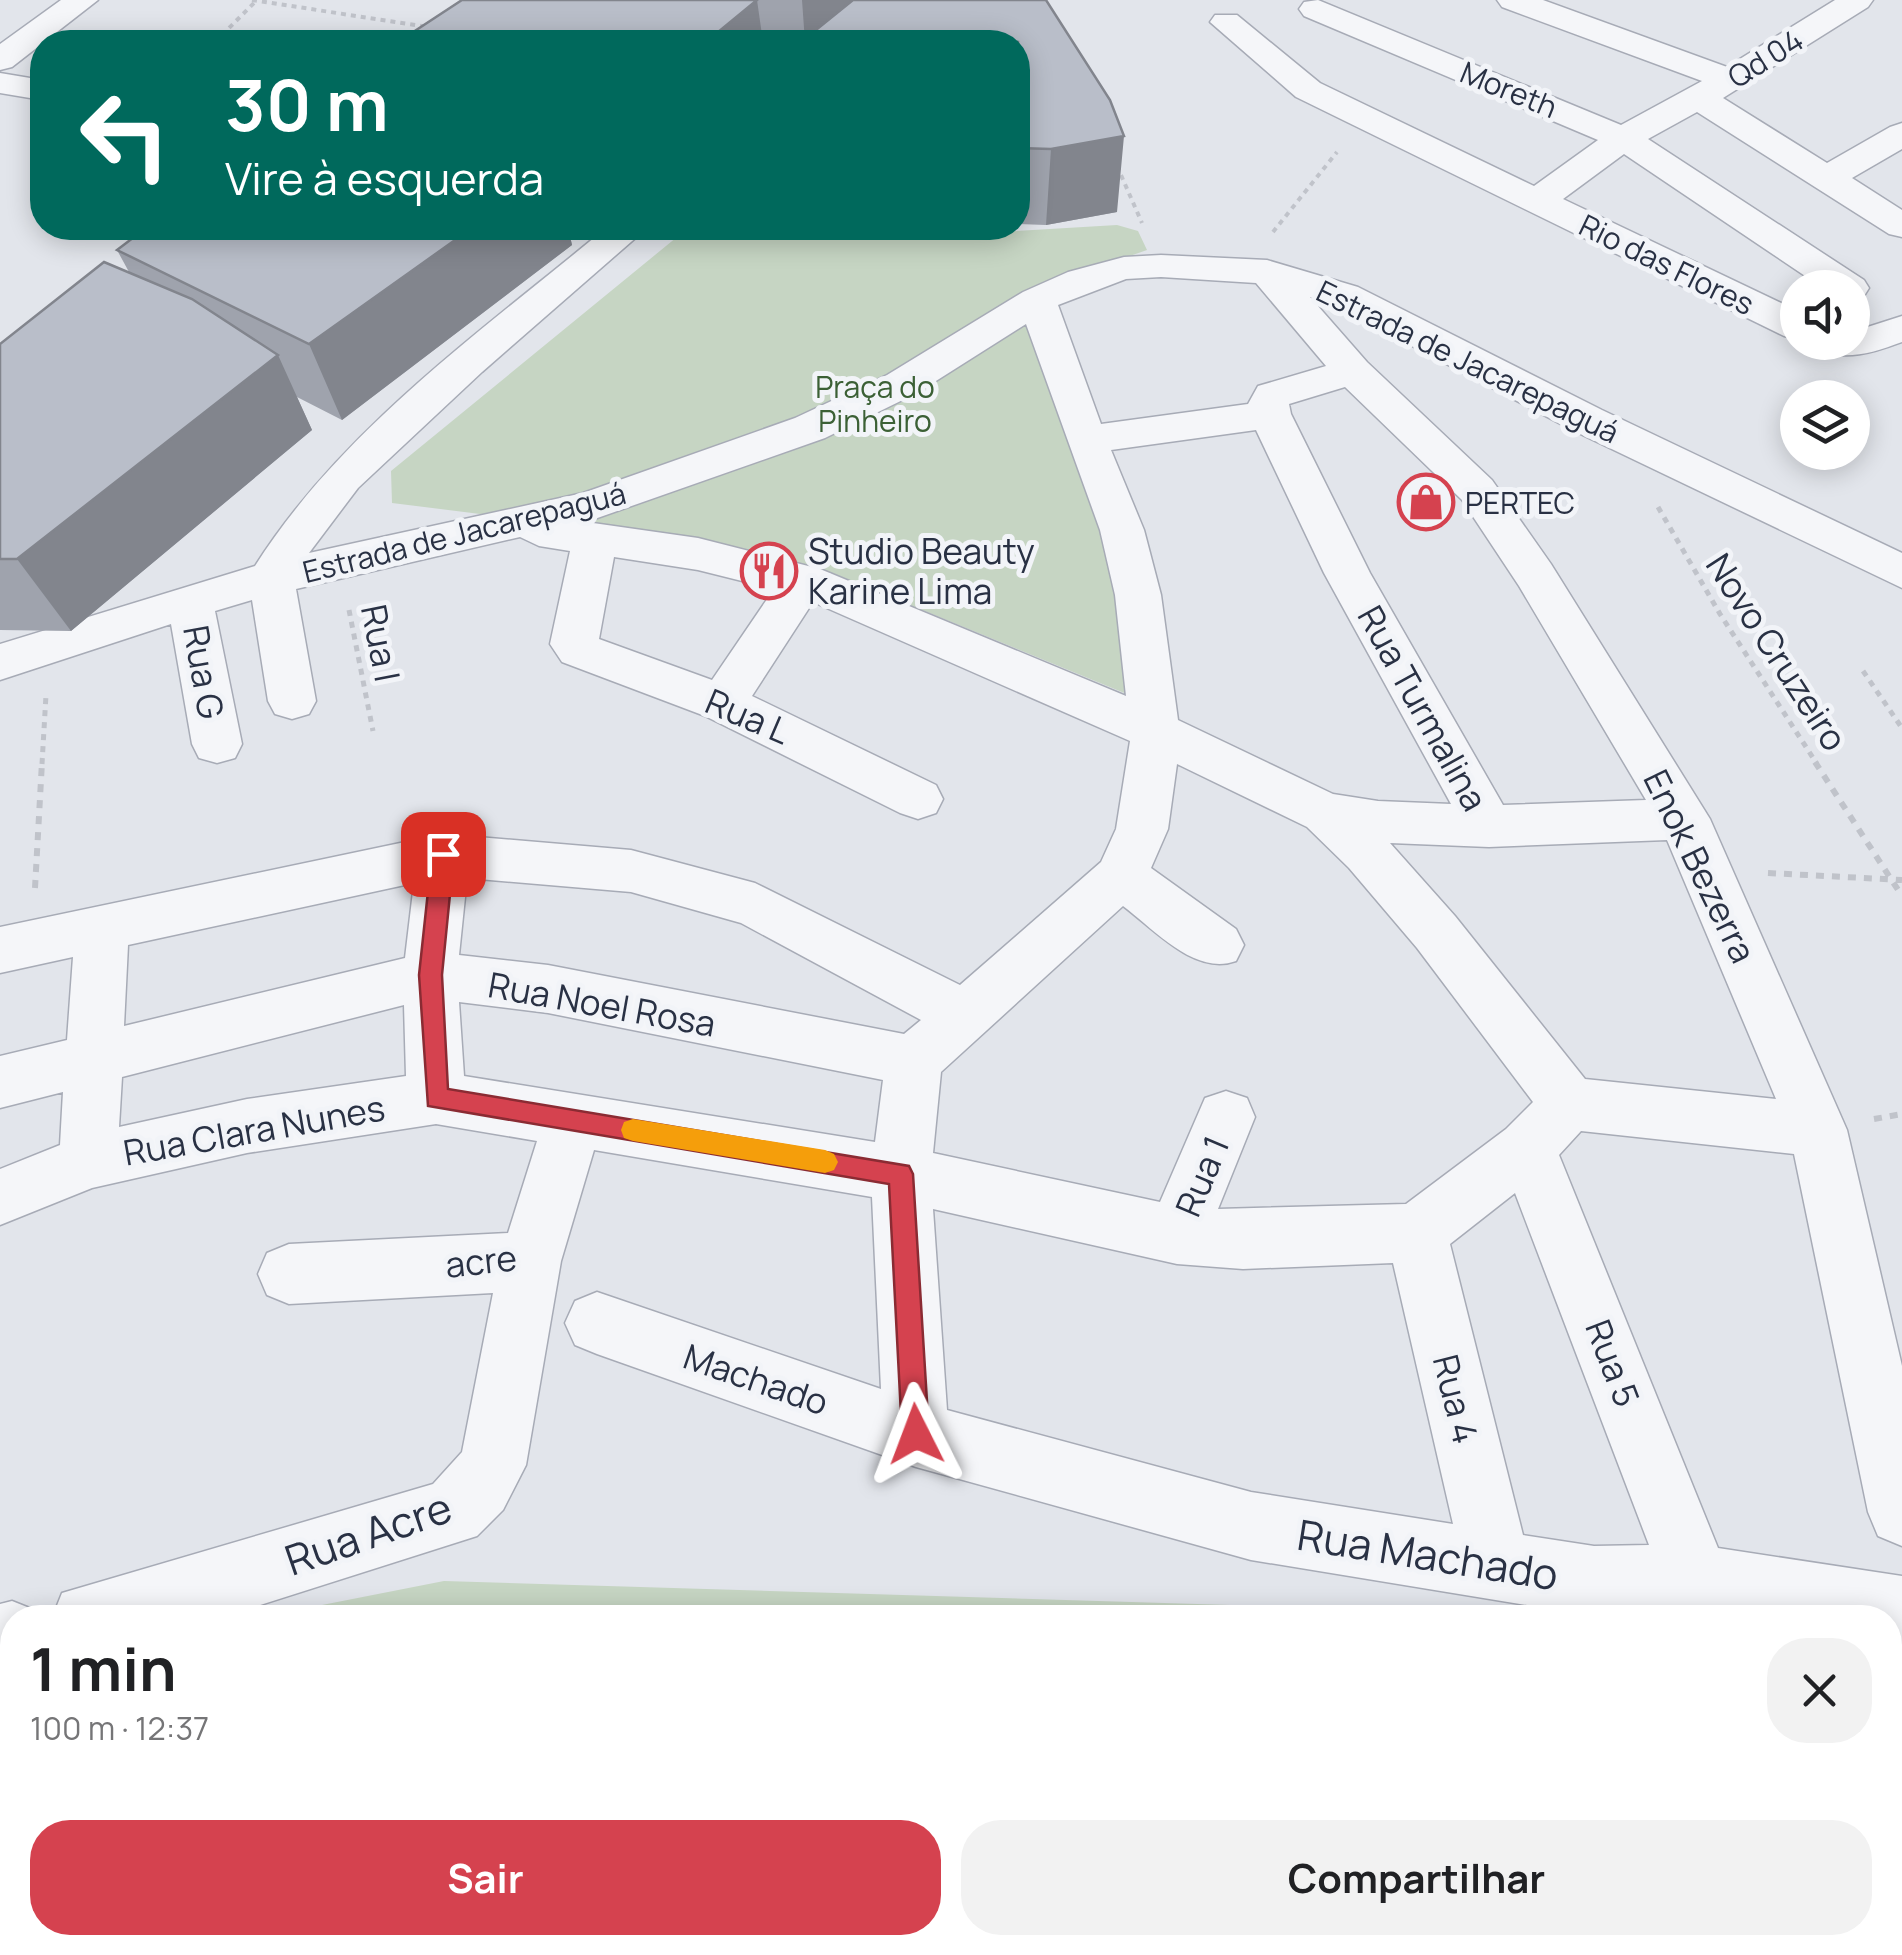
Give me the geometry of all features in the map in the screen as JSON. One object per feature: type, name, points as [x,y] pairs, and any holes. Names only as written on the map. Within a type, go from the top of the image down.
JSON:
[{"type":"street","name":"Qd 04","points":[[1857,0],[1699,98],[1902,226]]},
{"type":"street","points":[[38,30],[74,1]]},
{"type":"street","points":[[1521,1],[1730,80]]},
{"type":"street","points":[[1216,11],[1272,15],[1322,5]]},
{"type":"street","name":"Moreth","points":[[1322,5],[1622,138]]},
{"type":"street","points":[[1601,30],[1634,10]]},
{"type":"street","name":"Rio das Flores","points":[[1216,11],[1308,90],[1363,120],[1780,318]]},
{"type":"street","points":[[0,60],[30,36]]},
{"type":"street","points":[[0,84],[30,88]]},
{"type":"street","points":[[1537,201],[1622,138],[1699,98]]},
{"type":"street","points":[[1826,179],[1902,134]]},
{"type":"street","name":"Rio das Flores","points":[[1622,138],[1824,270]]},
{"type":"street","points":[[1864,204],[1902,192]]},
{"type":"street","points":[[292,701],[271,578],[305,523],[343,478],[455,375],[614,240]]},
{"type":"street","name":"Estrada de Jacarepaguá","points":[[0,662],[271,578],[591,506],[810,428],[902,384],[1037,300],[1082,280],[1124,268],[1161,266],[1255,271],[1344,294],[1615,433],[1902,572]]},
{"type":"street","name":"Enok Bezerra","points":[[1255,271],[1477,490],[1535,576],[1684,819],[1818,1130],[1902,1512]]},
{"type":"street","points":[[916,1434],[901,1174],[914,1061],[962,1014],[1122,876],[1142,829],[1155,732],[1138,595],[1122,530],[1037,300]]},
{"type":"street","name":"Rio das Flores","points":[[1870,302],[1902,325]]},
{"type":"street","points":[[1870,335],[1902,325]]},
{"type":"street","points":[[1086,440],[1270,414],[1268,402],[1273,395],[1354,370]]},
{"type":"street","name":"Rua Turmalina","points":[[1270,414],[1347,573],[1489,826],[1684,819]]},
{"type":"street","points":[[322,503],[358,560]]},
{"type":"street","points":[[506,528],[698,554],[804,580],[1155,732],[1326,813],[1378,822],[1489,826]]},
{"type":"street","name":"Rua L","points":[[594,538],[574,644],[587,655],[722,703],[918,798]]},
{"type":"street","points":[[722,703],[756,646],[804,580]]},
{"type":"street","name":"Rua G","points":[[190,601],[217,744]]},
{"type":"street","name":"Rua 5","points":[[1326,813],[1436,932],[1548,1126],[1696,1579]]},
{"type":"street","points":[[16,947],[443,854],[632,870],[755,905],[962,1014]]},
{"type":"street","points":[[436,1098],[430,975],[443,854]]},
{"type":"street","points":[[1122,876],[1217,945]]},
{"type":"street","points":[[88,1161],[102,927]]},
{"type":"street","name":"Rua Noel Rosa","points":[[0,1082],[430,975],[548,989],[914,1061]]},
{"type":"street","name":"Rua Clara Nunes","points":[[0,1197],[88,1161],[247,1126],[436,1098],[901,1174],[1177,1235],[1244,1240],[1417,1234]]},
{"type":"street","name":"Rua 1","points":[[1177,1235],[1226,1117]]},
{"type":"street","name":"acre","points":[[289,1274],[530,1262],[573,1121]]},
{"type":"street","points":[[1417,1234],[1548,1126],[1818,1130]]},
{"type":"street","name":"Rua 4","points":[[1417,1234],[1496,1564]]},
{"type":"street","name":"Rua Acre","points":[[137,1605],[453,1512],[480,1486],[492,1465],[530,1262]]},
{"type":"street","name":"Machado","points":[[596,1323],[916,1434],[1252,1526]]},
{"type":"street","name":"Rua Machado","points":[[1252,1526],[1594,1581],[1696,1579],[1863,1605]]},
{"type":"path","points":[[226,30],[254,0],[422,28],[434,24]]},
{"type":"path","points":[[1255,271],[1363,120]]},
{"type":"path","points":[[1116,162],[1161,266]]},
{"type":"path","name":"Novo Cruzeiro","points":[[1615,433],[1720,614],[1902,895]]},
{"type":"path","name":"Rua I","points":[[358,560],[373,732]]},
{"type":"path","points":[[16,947],[49,644]]},
{"type":"path","points":[[1864,671],[1902,728]]},
{"type":"path","points":[[1709,870],[1898,880]]},
{"type":"path","name":"Novo Cruzeiro","points":[[1898,880],[1902,895]]},
{"type":"green space","name":"Praça do Pinheiro","points":[[1117,225],[1138,231],[1147,250],[1050,284],[1121,583],[1139,699],[820,568],[690,540],[392,503],[391,471],[673,240],[1030,240],[1030,230]]},
{"type":"green space","points":[[444,1581],[1230,1605],[322,1605]]},
{"type":"building","points":[[462,0],[757,0],[721,30],[416,30]]},
{"type":"building","points":[[853,0],[1046,0],[1110,100],[1124,136],[1051,149],[1030,148],[1030,30],[816,30]]},
{"type":"building","points":[[130,240],[455,240],[309,344],[117,250]]},
{"type":"building","points":[[104,262],[192,299],[278,355],[17,559],[0,559],[0,344]]},
{"type":"slow traffic","points":[[633,1130],[825,1162]]},
{"type":"place","name":"PERTEC","points":[[1426,502]]},
{"type":"place","name":"Studio Beauty Karine Lima","points":[[769,571]]},
{"type":"route","points":[[443,854],[430,975],[436,1098],[901,1174],[916,1434]]}]
